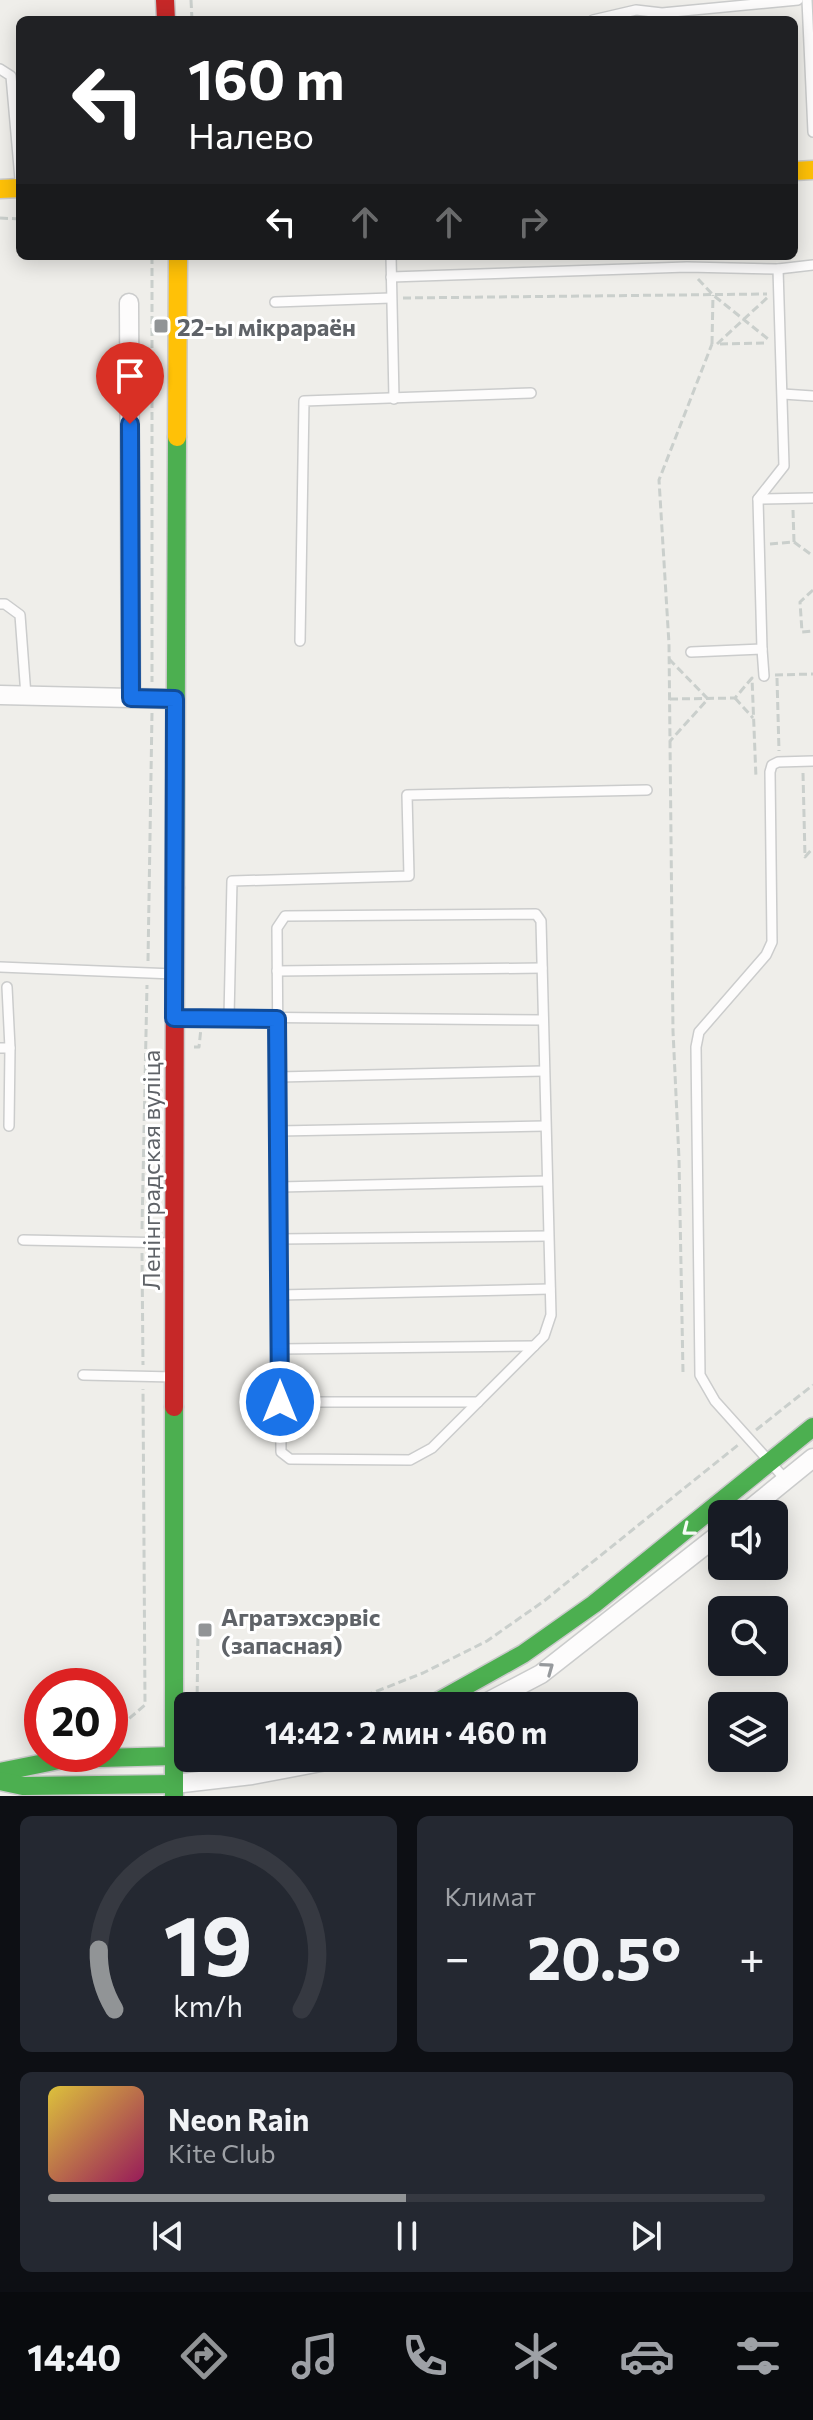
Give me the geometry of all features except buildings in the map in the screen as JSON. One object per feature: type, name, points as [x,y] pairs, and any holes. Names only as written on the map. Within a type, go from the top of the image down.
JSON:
[{"type":"main road","name":"Ленінградская вуліца","points":[[178,260],[174,1377],[180,1692]]},
{"type":"main road","points":[[455,1692],[523,1654],[570,1621],[813,1427]]},
{"type":"main road","points":[[0,1772],[22,1765],[113,1756],[174,1755]]},
{"type":"main road","points":[[0,1781],[23,1786],[174,1790]]},
{"type":"street","points":[[129,303],[131,698]]},
{"type":"street","points":[[0,695],[175,699]]},
{"type":"street","points":[[761,1500],[813,1458]]},
{"type":"street","points":[[507,1692],[541,1674],[708,1543]]},
{"type":"street","points":[[174,1790],[268,1772]]},
{"type":"lane","points":[[610,16],[636,10],[662,13],[798,0]]},
{"type":"lane","points":[[807,0],[813,132]]},
{"type":"lane","points":[[0,69],[11,76],[16,133]]},
{"type":"lane","points":[[391,260],[394,399]]},
{"type":"lane","points":[[391,277],[687,267],[778,269],[813,265]]},
{"type":"lane","points":[[764,676],[758,499],[784,466],[778,269]]},
{"type":"lane","points":[[275,302],[391,298]]},
{"type":"lane","points":[[300,641],[304,401],[531,393]]},
{"type":"lane","points":[[783,394],[813,396]]},
{"type":"lane","points":[[758,499],[813,498]]},
{"type":"lane","points":[[0,604],[5,604],[20,615],[26,696]]},
{"type":"lane","points":[[691,652],[762,649]]},
{"type":"lane","points":[[786,1480],[715,1401],[700,1375],[696,1047],[699,1032],[766,955],[772,942],[770,772],[772,765],[778,762],[808,761]]},
{"type":"lane","points":[[229,1017],[232,881],[409,876],[407,795],[647,790]]},
{"type":"lane","points":[[536,914],[541,921],[542,968],[551,1315],[544,1336],[432,1448],[410,1460],[290,1459],[281,1452],[277,928],[285,916],[536,914]]},
{"type":"lane","points":[[0,967],[174,974]]},
{"type":"lane","points":[[277,971],[542,968]]},
{"type":"lane","points":[[7,987],[5,1048],[9,1126]]},
{"type":"lane","points":[[174,1018],[542,1020]]},
{"type":"lane","points":[[278,1077],[544,1071]]},
{"type":"lane","points":[[278,1131],[545,1126]]},
{"type":"lane","points":[[279,1187],[547,1181]]},
{"type":"lane","points":[[279,1239],[548,1236]]},
{"type":"lane","points":[[23,1240],[174,1243]]},
{"type":"lane","points":[[279,1295],[550,1289]]},
{"type":"lane","points":[[280,1349],[534,1346]]},
{"type":"lane","points":[[83,1375],[174,1377]]},
{"type":"lane","points":[[280,1402],[478,1402]]},
{"type":"path","points":[[128,1720],[145,1705],[142,1243],[152,698],[152,260]]},
{"type":"path","points":[[391,298],[771,294],[715,344],[659,480],[669,659],[673,1031],[683,1372]]},
{"type":"path","points":[[713,295],[773,343],[715,344]]},
{"type":"path","points":[[713,295],[715,344]]},
{"type":"path","points":[[792,498],[794,542]]},
{"type":"path","points":[[759,544],[794,542],[813,556]]},
{"type":"path","points":[[813,590],[800,602],[802,632],[813,631]]},
{"type":"path","points":[[669,659],[708,699]]},
{"type":"path","points":[[790,674],[813,674]]},
{"type":"path","points":[[777,675],[779,752],[803,752],[808,761],[805,857],[813,848]]},
{"type":"path","points":[[670,699],[735,698],[752,678],[756,781]]},
{"type":"path","points":[[735,698],[753,718]]},
{"type":"path","points":[[670,741],[708,699]]},
{"type":"path","points":[[199,1047],[202,1018]]},
{"type":"path","points":[[375,1692],[423,1673],[487,1641],[544,1601],[813,1385]]},
{"type":"path","points":[[197,1692],[198,1630]]},
{"type":"traffic: fast","points":[[175,888],[177,437]]},
{"type":"traffic: fast","points":[[174,1407],[174,1796]]},
{"type":"traffic: fast","points":[[455,1692],[523,1654],[594,1604],[813,1427]]},
{"type":"traffic: fast","points":[[0,1772],[64,1759],[174,1756]]},
{"type":"traffic: fast","points":[[0,1781],[23,1786],[174,1784]]},
{"type":"traffic: slow","points":[[798,171],[813,170]]},
{"type":"traffic: slow","points":[[0,189],[16,188]]},
{"type":"traffic: slow","points":[[177,437],[178,260]]},
{"type":"traffic: jam","points":[[165,0],[166,16]]},
{"type":"traffic: jam","points":[[174,1407],[175,888]]},
{"type":"place","name":"22-ы мікрараён","points":[[161,326]]},
{"type":"place","name":"Агратэхсэрвіс (запасная)","points":[[205,1630]]},
{"type":"route","points":[[130,424],[131,698],[175,699],[174,1018],[277,1019],[280,1402]]}]
